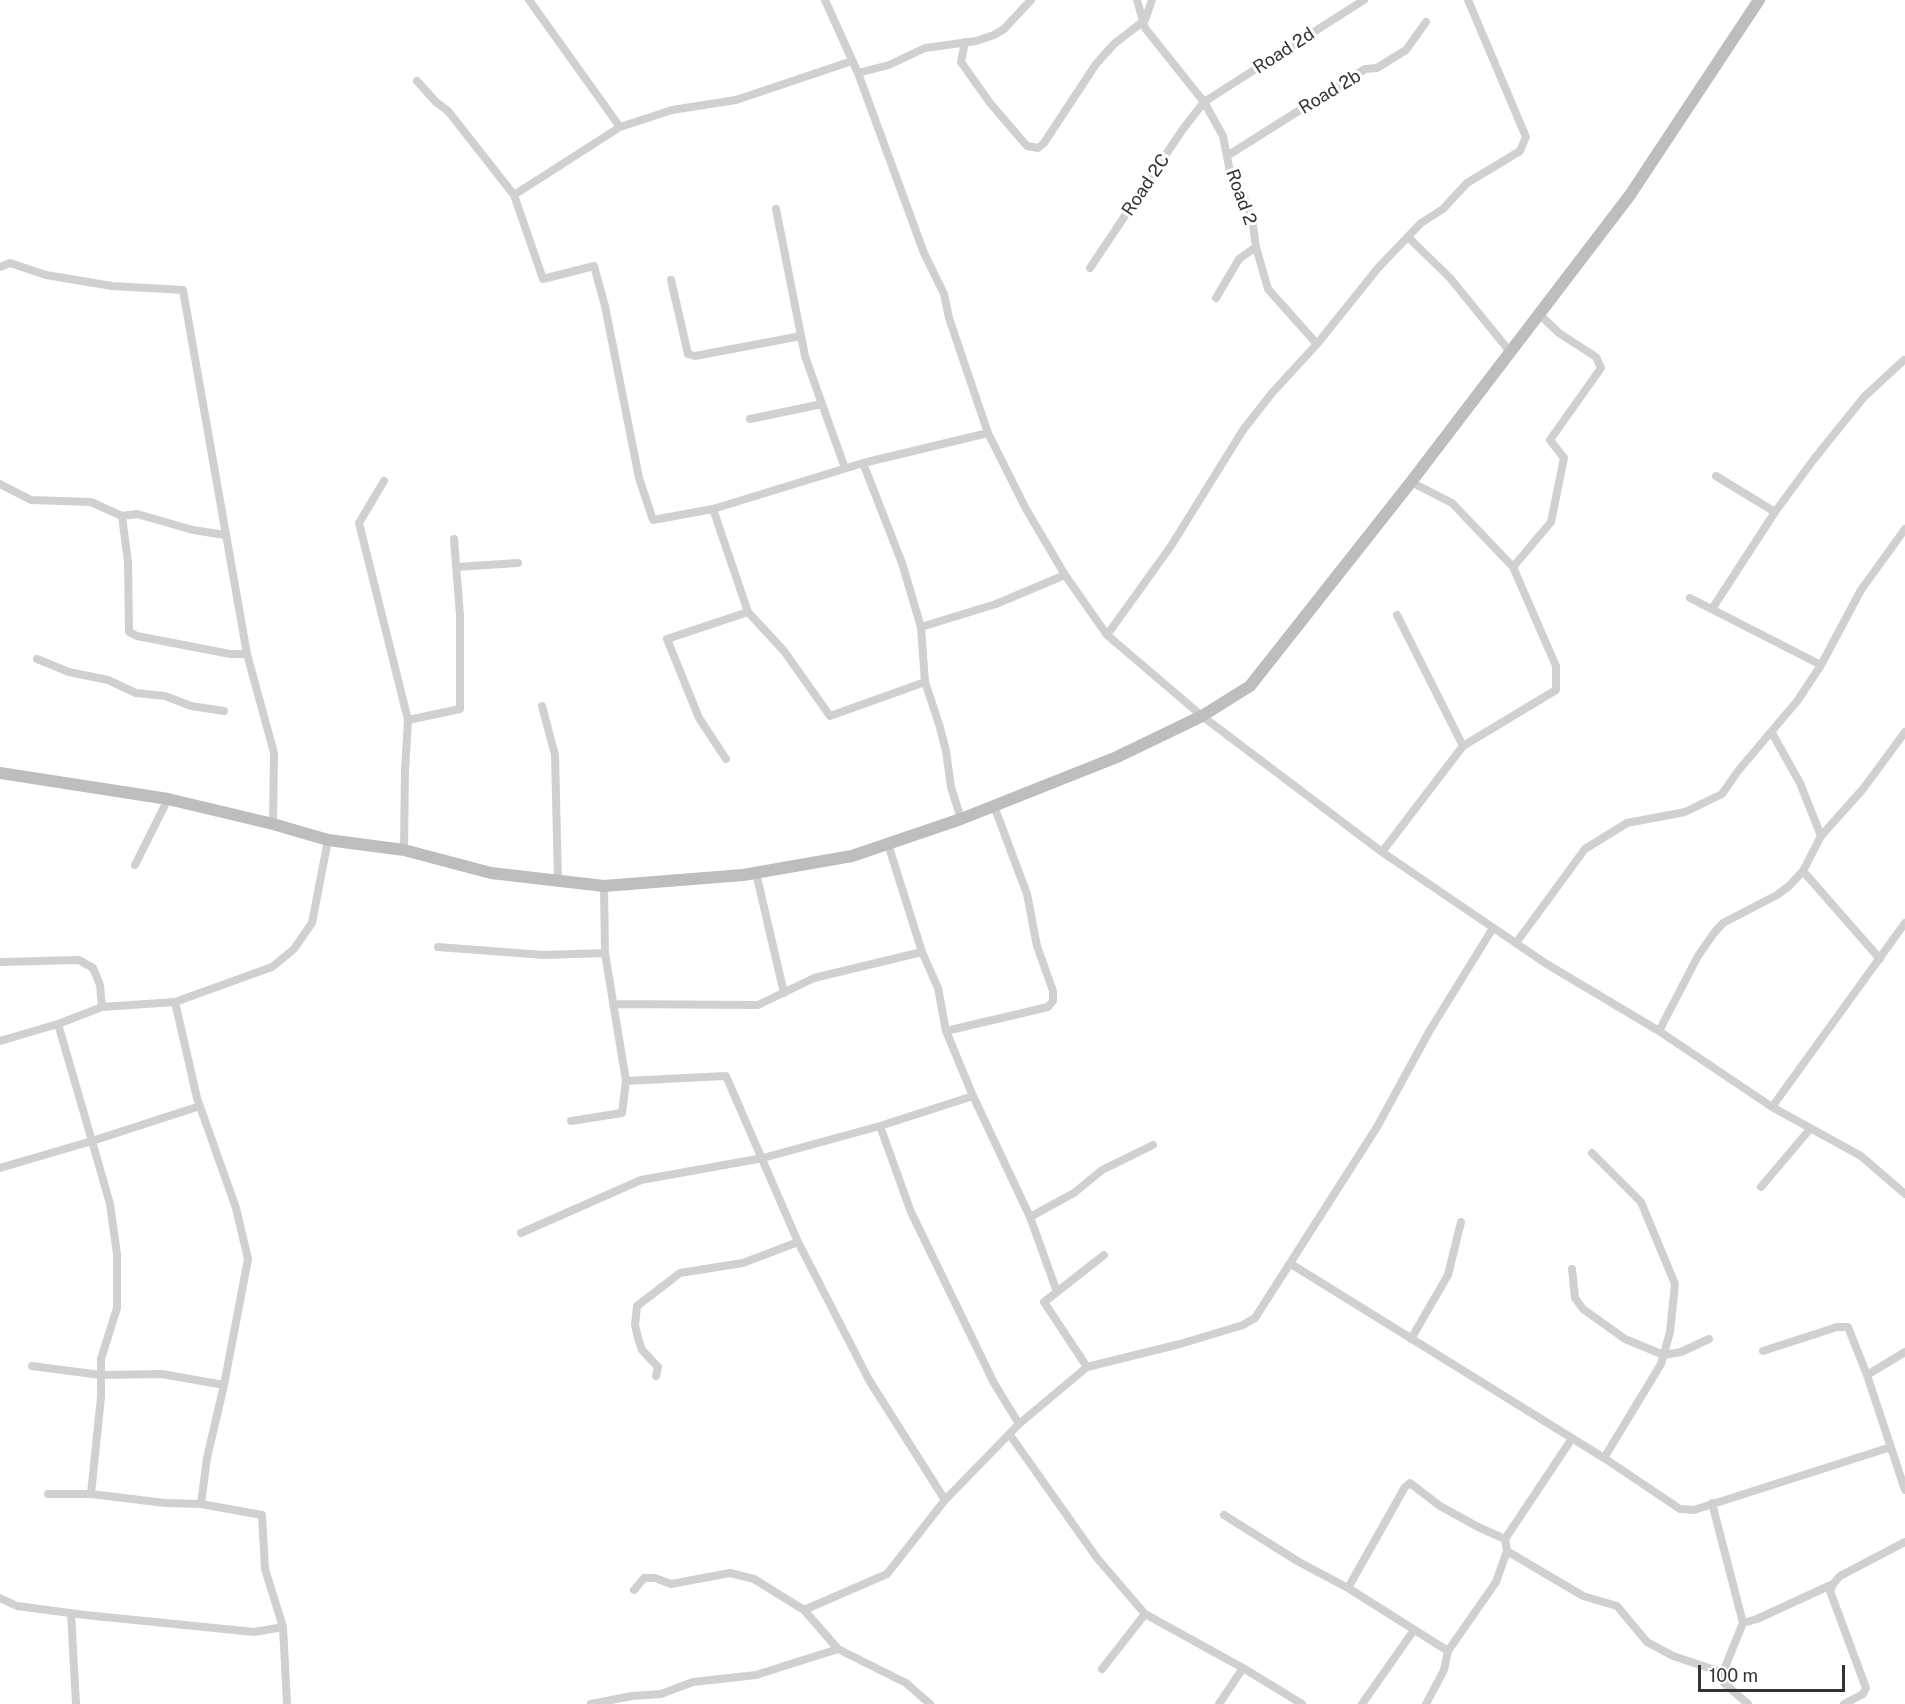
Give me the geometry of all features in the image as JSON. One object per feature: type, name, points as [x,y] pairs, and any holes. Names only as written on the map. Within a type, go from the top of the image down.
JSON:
[{"type":"street","points":[[529,0],[620,127]]},
{"type":"street","points":[[825,0],[858,73],[924,253],[944,294],[949,318],[988,433],[1026,510],[1065,575],[1107,635],[1202,716],[1382,852],[1493,928],[1659,1031],[1772,1107],[1861,1156],[1905,1194]]},
{"type":"street","points":[[858,73],[889,65],[925,48],[976,41],[1004,29],[1031,0]]},
{"type":"street","name":"Road 2","points":[[1137,0],[1145,20],[1145,28],[1204,102],[1223,136],[1231,177],[1242,193],[1252,219],[1256,247],[1268,289],[1317,344]]},
{"type":"street","points":[[965,42],[961,62],[990,103],[1032,149],[1044,143],[1096,64],[1114,44],[1145,20],[1152,0]]},
{"type":"street","name":"Road 2d","points":[[1204,102],[1364,0]]},
{"type":"street","points":[[1107,635],[1171,546],[1243,430],[1378,268],[1427,217],[1447,205],[1459,190],[1520,151],[1526,137],[1468,0]]},
{"type":"street","points":[[0,773],[168,799],[273,824],[328,840],[404,850],[491,873],[604,886],[756,873],[852,856],[961,819],[1117,757],[1202,716],[1250,686],[1511,353],[1630,195],[1759,0]]},
{"type":"street","name":"Road 2b","points":[[1227,156],[1365,69],[1377,68],[1406,50],[1426,22]]},
{"type":"street","points":[[514,195],[620,127],[672,110],[736,100],[852,60]]},
{"type":"street","points":[[417,81],[436,102],[448,111],[514,195],[543,279],[594,266],[605,306],[639,478],[653,520],[713,508],[844,468],[988,433]]},
{"type":"street","name":"Road 2C","points":[[1090,268],[1183,129],[1204,102]]},
{"type":"street","points":[[776,209],[801,336],[844,468]]},
{"type":"street","points":[[1408,237],[1450,278],[1511,353]]},
{"type":"street","points":[[1216,298],[1239,259],[1256,247]]},
{"type":"street","points":[[0,267],[10,263],[46,275],[112,286],[183,290],[247,654],[274,753],[273,824]]},
{"type":"street","points":[[671,280],[688,354],[695,356],[801,336]]},
{"type":"street","points":[[1513,567],[1551,522],[1564,458],[1550,440],[1601,368],[1596,357],[1559,333],[1539,314]]},
{"type":"street","points":[[1712,609],[1775,512],[1864,397],[1904,360]]},
{"type":"street","points":[[750,418],[822,404]]},
{"type":"street","points":[[863,463],[902,563],[921,627],[925,682],[939,724],[951,788],[961,819]]},
{"type":"street","points":[[1716,476],[1775,512]]},
{"type":"street","points":[[384,481],[359,523],[408,720],[404,850]]},
{"type":"street","points":[[1382,852],[1463,746],[1556,690],[1556,666],[1513,567],[1452,503],[1411,482]]},
{"type":"street","points":[[0,484],[31,500],[91,502],[122,516],[137,514],[193,530],[225,535]]},
{"type":"street","points":[[713,508],[748,612],[784,651],[830,716],[925,682]]},
{"type":"street","points":[[122,516],[128,562],[129,632],[137,636],[230,654],[247,654]]},
{"type":"street","points":[[1516,943],[1543,902],[1585,849],[1627,823],[1685,812],[1722,794],[1738,771],[1772,732],[1821,664],[1861,590],[1905,528]]},
{"type":"street","points":[[408,720],[460,709],[460,615],[454,539]]},
{"type":"street","points":[[456,567],[518,563]]},
{"type":"street","points":[[921,627],[996,604],[1065,575]]},
{"type":"street","points":[[1689,598],[1821,664]]},
{"type":"street","points":[[726,759],[699,718],[667,639],[748,612]]},
{"type":"street","points":[[1397,615],[1463,746]]},
{"type":"street","points":[[37,659],[69,672],[108,680],[136,693],[165,696],[191,706],[224,711]]},
{"type":"street","points":[[542,706],[555,755],[558,880]]},
{"type":"street","points":[[1772,732],[1800,783],[1821,836]]},
{"type":"street","points":[[1659,1031],[1698,956],[1718,928],[1737,914],[1777,895],[1803,871],[1821,836],[1863,789],[1905,732]]},
{"type":"street","points":[[135,865],[168,799]]},
{"type":"street","points":[[946,1031],[1048,1007],[1053,1000],[1053,991],[1037,946],[1027,894],[994,806]]},
{"type":"street","points":[[0,1041],[58,1024],[102,1006],[175,1002],[272,967],[294,949],[312,923],[328,840]]},
{"type":"street","points":[[888,844],[922,952],[938,988],[946,1031],[973,1096],[1030,1217],[1057,1292]]},
{"type":"street","points":[[1803,871],[1880,959]]},
{"type":"street","points":[[756,873],[784,993]]},
{"type":"street","points":[[571,1121],[621,1113],[626,1081],[605,953],[604,886]]},
{"type":"street","points":[[1772,1107],[1905,923]]},
{"type":"street","points":[[804,1610],[887,1574],[945,1500],[1019,1424],[1087,1367],[1244,1325],[1256,1318],[1377,1127],[1430,1030],[1493,928]]},
{"type":"street","points":[[438,947],[535,955],[605,953]]},
{"type":"street","points":[[613,1004],[758,1005],[814,978],[922,952]]},
{"type":"street","points":[[0,962],[79,960],[93,968],[100,985],[102,1006]]},
{"type":"street","points":[[175,1002],[200,1106],[236,1208],[248,1259],[224,1385],[207,1458],[201,1504]]},
{"type":"street","points":[[58,1024],[110,1204],[117,1254],[117,1308],[101,1359],[96,1466],[91,1494]]},
{"type":"street","points":[[626,1081],[726,1076],[798,1242],[869,1380],[945,1500]]},
{"type":"street","points":[[521,1233],[640,1180],[763,1158],[880,1126],[973,1096]]},
{"type":"street","points":[[0,1168],[200,1106]]},
{"type":"street","points":[[880,1126],[911,1212],[994,1383],[1019,1424]]},
{"type":"street","points":[[1761,1187],[1810,1129]]},
{"type":"street","points":[[1030,1217],[1074,1193],[1102,1170],[1153,1145]]},
{"type":"street","points":[[1592,1153],[1641,1203],[1675,1284],[1670,1332],[1661,1364],[1604,1458]]},
{"type":"street","points":[[1411,1340],[1448,1275],[1461,1222]]},
{"type":"street","points":[[656,1376],[658,1367],[642,1350],[638,1338],[635,1324],[637,1306],[680,1273],[743,1263],[798,1242]]},
{"type":"street","points":[[1087,1367],[1044,1302],[1104,1255]]},
{"type":"street","points":[[1291,1264],[1571,1440],[1604,1458],[1680,1509],[1694,1510],[1891,1447]]},
{"type":"street","points":[[1572,1269],[1575,1298],[1583,1309],[1625,1339],[1664,1355],[1681,1352],[1708,1339]]},
{"type":"street","points":[[1763,1352],[1844,1326],[1851,1330],[1905,1490]]},
{"type":"street","points":[[1867,1375],[1905,1352]]},
{"type":"street","points":[[32,1366],[101,1375],[162,1374],[224,1385]]},
{"type":"street","points":[[1010,1435],[1097,1558],[1144,1614],[1243,1668],[1302,1704]]},
{"type":"street","points":[[1426,1704],[1444,1670],[1448,1650],[1496,1582],[1507,1551],[1505,1539],[1571,1440]]},
{"type":"street","points":[[1348,1588],[1407,1484],[1410,1483],[1440,1506],[1505,1539]]},
{"type":"street","points":[[48,1494],[91,1494],[165,1503],[201,1504],[262,1515],[265,1569],[283,1627],[287,1704]]},
{"type":"street","points":[[1712,1503],[1743,1623],[1742,1632],[1721,1672],[1724,1683],[1748,1704]]},
{"type":"street","points":[[1224,1515],[1448,1650]]},
{"type":"street","points":[[1844,1704],[1863,1694],[1866,1688],[1830,1591],[1840,1576],[1905,1542]]},
{"type":"street","points":[[1507,1551],[1584,1596],[1617,1606],[1647,1642],[1673,1656],[1721,1672]]},
{"type":"street","points":[[634,1590],[644,1578],[655,1578],[671,1584],[730,1573],[754,1578],[804,1610],[838,1649],[906,1683],[930,1704]]},
{"type":"street","points":[[1743,1623],[1758,1619],[1833,1584]]},
{"type":"street","points":[[0,1598],[17,1606],[254,1632],[283,1627]]},
{"type":"street","points":[[71,1613],[76,1704]]},
{"type":"street","points":[[1102,1668],[1144,1614]]},
{"type":"street","points":[[1362,1704],[1414,1630]]},
{"type":"street","points":[[591,1704],[632,1696],[661,1694],[693,1682],[756,1675],[838,1649]]},
{"type":"street","points":[[1218,1704],[1243,1668]]}]
